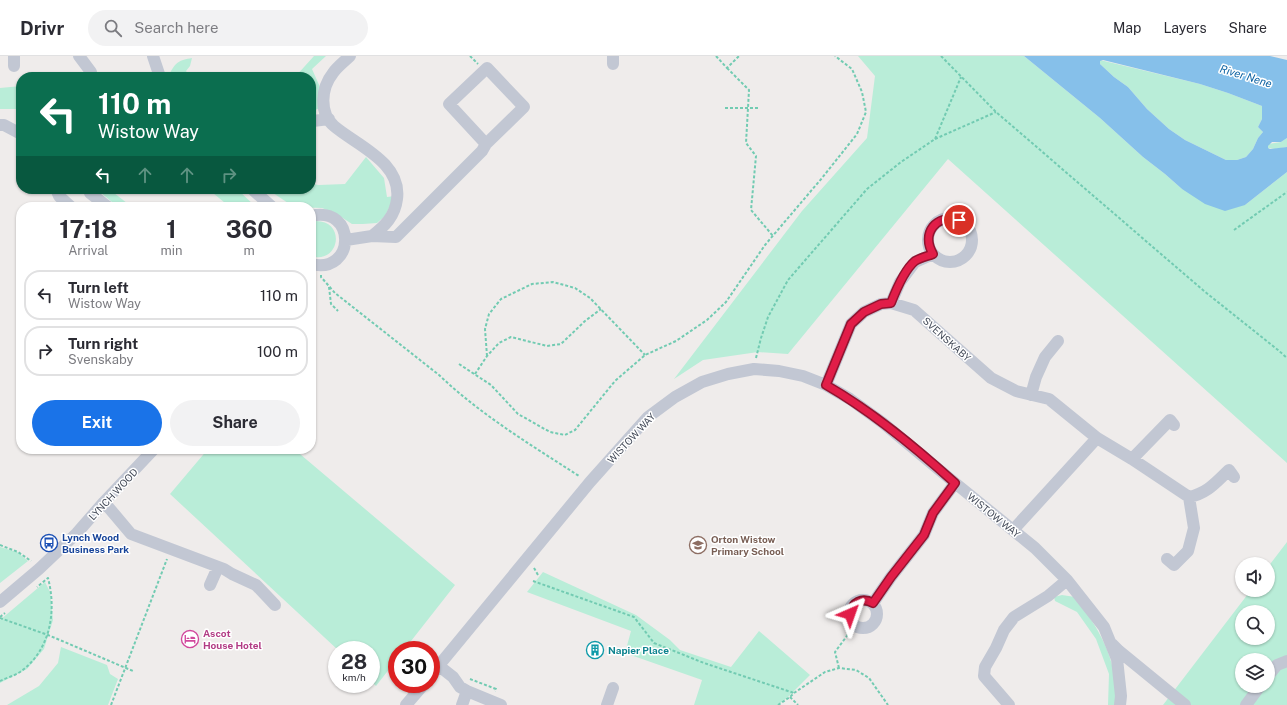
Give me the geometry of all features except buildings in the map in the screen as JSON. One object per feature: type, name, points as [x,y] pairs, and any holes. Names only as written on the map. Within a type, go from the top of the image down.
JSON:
[{"type":"street","points":[[79,56],[91,72]]},
{"type":"street","points":[[156,56],[159,72]]},
{"type":"street","points":[[350,56],[333,72],[325,87],[323,100],[326,115],[332,125],[377,157],[387,167],[397,186],[398,194],[392,215],[384,226],[372,236]]},
{"type":"street","points":[[346,240],[372,236],[396,237],[524,107],[487,68],[448,104],[486,144]]},
{"type":"street","points":[[316,121],[329,119]]},
{"type":"street","points":[[0,126],[4,125],[16,131]]},
{"type":"street","points":[[58,194],[66,202]]},
{"type":"street","points":[[91,194],[100,202]]},
{"type":"street","points":[[258,194],[266,202]]},
{"type":"street","points":[[316,215],[325,215],[337,221],[345,233],[346,240],[343,252],[335,261],[323,266],[316,265]]},
{"type":"street","points":[[826,385],[851,324],[864,312],[881,304],[891,303],[900,282],[907,271],[915,262],[933,254]]},
{"type":"street","name":"SVENSKABY","points":[[891,303],[914,310],[991,378],[1016,391],[1049,399],[1097,438],[1132,459],[1189,497]]},
{"type":"street","points":[[1031,395],[1036,377],[1045,357],[1058,341]]},
{"type":"street","name":"WISTOW WAY","points":[[440,665],[590,482],[648,417],[675,397],[702,382],[728,374],[754,369],[779,371],[803,376],[826,385],[850,399],[883,423],[1035,548],[1067,580],[1104,626],[1116,659],[1121,696],[1120,705]]},
{"type":"street","points":[[1132,459],[1169,420]]},
{"type":"street","points":[[1013,530],[1097,438]]},
{"type":"street","name":"LYNCH WOOD","points":[[0,602],[57,553],[149,454]]},
{"type":"street","points":[[1167,559],[1174,565],[1188,551],[1194,528],[1189,497],[1199,495],[1210,488],[1229,470]]},
{"type":"street","points":[[873,603],[924,535],[933,513],[955,483]]},
{"type":"street","points":[[104,502],[130,534],[221,568],[256,585],[276,605]]},
{"type":"street","points":[[210,585],[221,568]]},
{"type":"street","points":[[1009,705],[984,676],[985,667],[1004,630],[1014,617],[1048,596],[1067,580]]},
{"type":"street","points":[[860,600],[873,603],[877,612],[876,621],[864,628],[855,625],[850,618],[853,605],[860,600]]},
{"type":"street","points":[[1109,640],[1118,651],[1185,705]]},
{"type":"street","points":[[1275,667],[1277,665],[1287,661]]},
{"type":"street","points":[[440,673],[454,677],[460,687],[467,691],[501,705]]},
{"type":"street","points":[[607,705],[613,688]]},
{"type":"street","points":[[458,705],[463,705],[467,691]]},
{"type":"street","points":[[406,705],[416,693]]},
{"type":"street","points":[[1246,705],[1255,693]]},
{"type":"path","points":[[716,56],[749,90],[746,143],[756,156],[751,210],[773,236]]},
{"type":"path","points":[[727,68],[739,56]]},
{"type":"path","points":[[459,364],[491,385],[518,414],[550,432],[565,435],[575,430],[615,381],[645,355],[676,341],[707,320],[726,302],[765,245],[857,134],[866,112],[862,92],[852,69],[835,56]]},
{"type":"path","points":[[941,56],[996,112],[1204,291],[1287,358]]},
{"type":"path","points":[[935,139],[961,77]]},
{"type":"path","points":[[725,108],[760,108]]},
{"type":"path","points":[[756,358],[768,317],[788,280],[867,189],[901,162],[935,139],[996,112]]},
{"type":"path","points":[[1234,230],[1287,192]]},
{"type":"path","points":[[323,266],[321,276],[334,292],[439,375],[459,393],[517,437],[579,476]]},
{"type":"path","points":[[487,356],[485,329],[489,314],[501,299],[532,284],[552,282],[575,288],[590,298],[645,355]]},
{"type":"path","points":[[329,286],[331,304],[338,311]]},
{"type":"path","points":[[475,374],[487,356],[499,343],[511,337],[547,346],[560,344],[585,321],[601,309]]},
{"type":"path","points":[[0,546],[18,552],[34,562]]},
{"type":"path","points":[[111,705],[169,555],[176,558],[178,553]]},
{"type":"path","points":[[0,681],[19,672],[37,656],[48,635],[52,612],[48,578]]},
{"type":"path","points":[[533,581],[634,617],[654,643],[704,663],[794,692]]},
{"type":"path","points":[[0,618],[48,635],[133,670]]},
{"type":"path","points":[[839,668],[835,652],[855,625]]},
{"type":"path","points":[[778,705],[790,697],[794,692],[824,672],[839,668],[856,670],[869,678],[888,705]]},
{"type":"path","points":[[790,697],[798,705]]},
{"type":"green space","points":[[314,56],[326,56],[312,69],[313,72],[300,72]]},
{"type":"green space","points":[[858,56],[1024,56],[1100,118],[1143,157],[1182,189],[1245,205],[1287,172],[1287,463],[948,159],[788,354],[758,352],[703,360],[674,379],[802,211],[867,138],[875,76]]},
{"type":"green space","points":[[192,58],[187,72],[171,72],[176,64]]},
{"type":"green space","points":[[1100,60],[1200,84],[1262,106],[1262,119],[1258,127],[1263,132],[1258,138],[1253,149],[1246,157],[1237,160],[1226,160],[1185,140],[1169,129],[1147,109],[1128,87],[1100,64]]},
{"type":"green space","points":[[316,78],[320,87],[321,108],[316,110]]},
{"type":"green space","points":[[16,86],[16,109],[0,109],[0,88]]},
{"type":"green space","points":[[1287,138],[1287,147],[1275,149],[1268,148],[1269,144],[1281,142]]},
{"type":"green space","points":[[366,157],[384,178],[387,197],[395,196],[385,216],[377,223],[352,224],[335,213],[322,208],[316,208],[316,202],[286,202],[274,194],[316,194],[316,185],[345,184]]},
{"type":"green space","points":[[102,194],[115,194],[126,202],[112,202]]},
{"type":"green space","points":[[214,194],[242,194],[251,202],[224,202]]},
{"type":"green space","points":[[316,221],[325,222],[332,227],[336,241],[328,254],[321,257],[316,256]]},
{"type":"green space","points":[[204,454],[300,454],[455,585],[411,641],[388,641],[388,671],[380,681],[380,641],[328,641],[170,494]]},
{"type":"green space","points":[[1287,542],[1287,705],[1163,705],[1235,611],[1235,645],[1275,645],[1275,605],[1240,605],[1246,597],[1275,597],[1275,558]]},
{"type":"green space","points":[[0,547],[17,552],[28,561],[0,583]]},
{"type":"green space","points":[[543,572],[636,615],[670,640],[680,650],[731,667],[759,631],[810,675],[778,705],[694,705],[702,680],[625,653],[631,631],[527,592]]},
{"type":"green space","points":[[45,582],[50,592],[53,620],[44,649],[27,669],[0,683],[0,620]]},
{"type":"green space","points":[[1062,595],[1075,597],[1089,616],[1106,646],[1113,668],[1116,686],[1116,705],[1108,705],[1109,674],[1096,639],[1077,612],[1055,601],[1054,597]]},
{"type":"green space","points":[[61,647],[107,665],[110,674],[118,679],[108,705],[7,705],[39,686],[58,663]]},
{"type":"water","name":"River Nene","points":[[1024,56],[1270,56],[1287,60],[1287,138],[1281,142],[1272,142],[1268,148],[1287,147],[1287,172],[1245,205],[1225,211],[1205,204],[1182,189],[1143,157],[1100,118]],"holes":[[[1103,60],[1200,84],[1262,106],[1262,119],[1258,127],[1263,132],[1258,138],[1253,149],[1246,157],[1237,160],[1226,160],[1185,140],[1169,129],[1147,109],[1128,87],[1100,64],[1100,61]]]},
{"type":"place","name":"Lynch Wood Business Park","points":[[49,543]]},
{"type":"place","name":"Orton Wistow Primary School","points":[[698,545]]},
{"type":"place","name":"Ascot House Hotel","points":[[190,639]]},
{"type":"place","name":"Napier Place","points":[[595,650]]},
{"type":"route","points":[[850,614],[850,609],[860,600],[873,603],[924,535],[933,513],[955,483],[883,423],[850,399],[826,385],[851,324],[864,312],[881,304],[891,303],[900,282],[907,271],[915,262],[933,254],[929,248],[928,240],[929,233],[933,226],[939,221],[946,219],[952,218],[959,220]]}]
